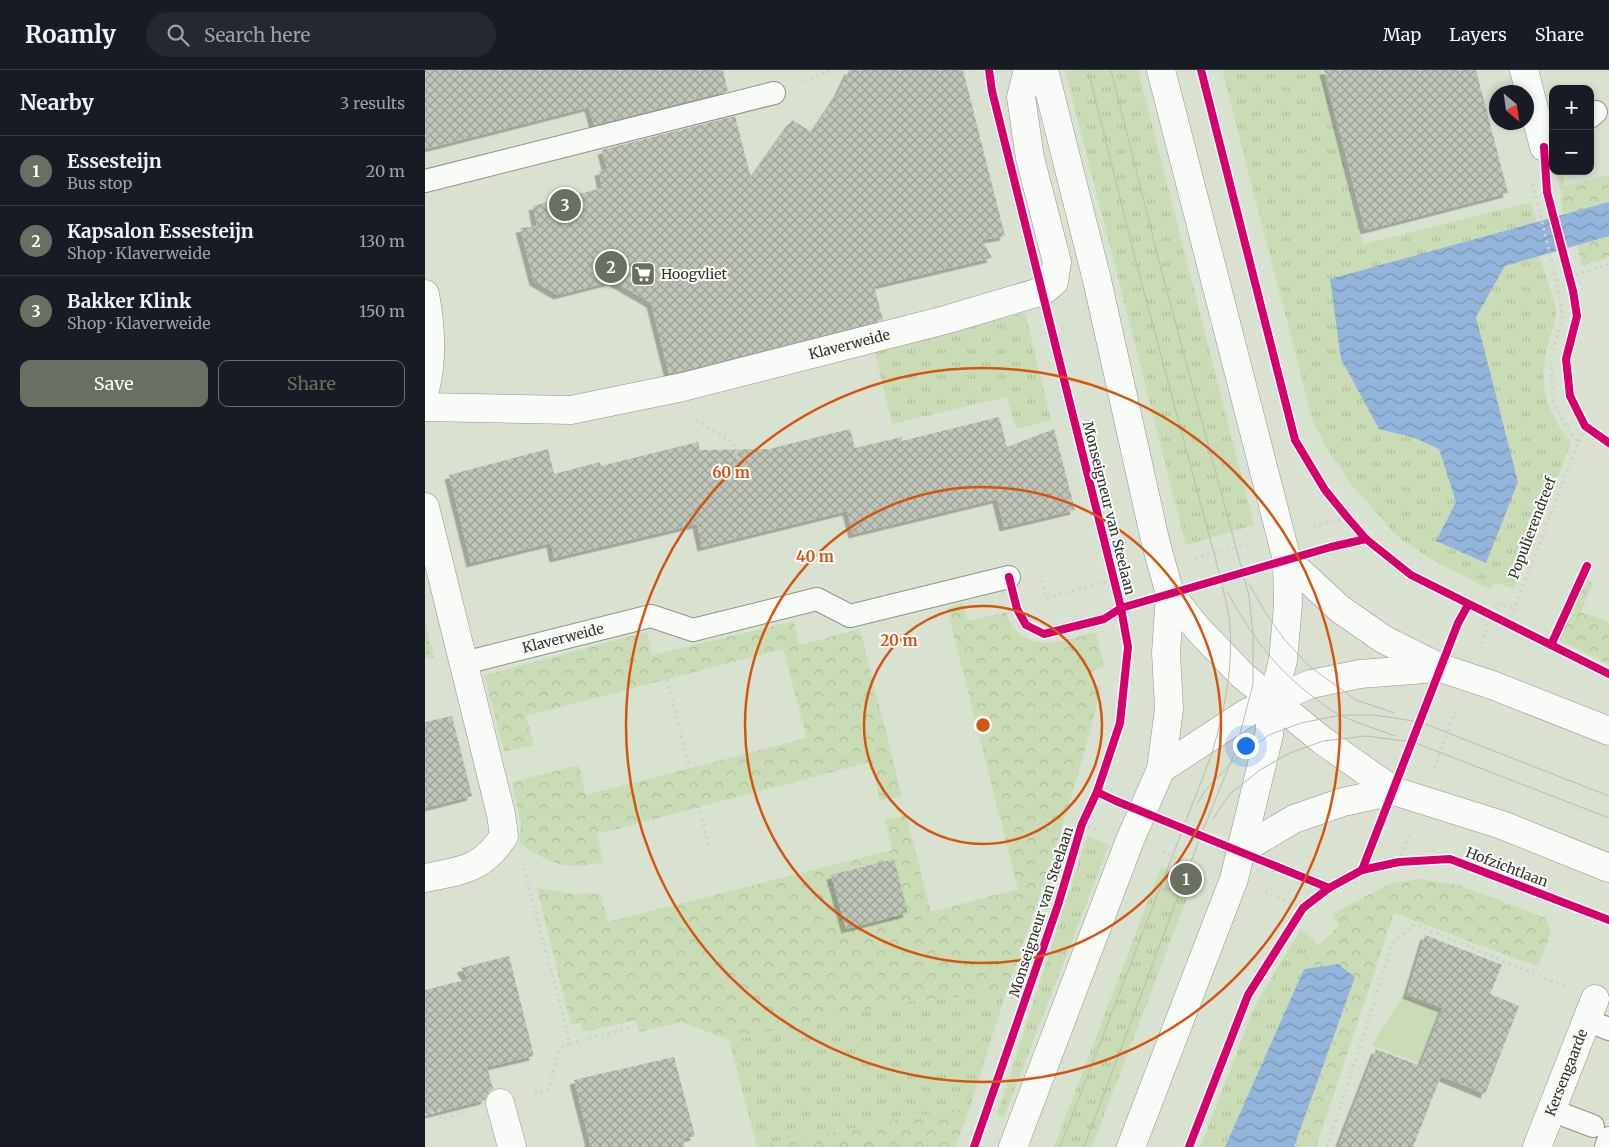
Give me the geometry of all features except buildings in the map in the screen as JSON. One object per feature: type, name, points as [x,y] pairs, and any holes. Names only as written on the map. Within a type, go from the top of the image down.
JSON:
[{"type":"main road","name":"Klaverweide","points":[[425,406],[571,410],[675,390],[945,320],[1043,291],[1055,282],[1057,262],[1030,158],[1021,97],[1028,70]]},
{"type":"main road","points":[[1013,1147],[1130,840],[1161,769],[1169,709],[1166,653],[1170,594],[1097,280],[1044,70]]},
{"type":"main road","points":[[1131,1147],[1234,879],[1269,735],[1273,700],[1283,660],[1288,604],[1284,548],[1161,70]]},
{"type":"main road","points":[[1524,70],[1546,142]]},
{"type":"main road","points":[[425,294],[430,340],[429,374],[425,390]]},
{"type":"main road","points":[[425,507],[501,814],[504,836],[493,852],[473,867],[425,878]]},
{"type":"main road","points":[[1284,548],[1340,609],[1383,640],[1441,668],[1609,730]]},
{"type":"main road","points":[[1170,594],[1197,628],[1231,664],[1323,741],[1394,790],[1502,825],[1609,868]]},
{"type":"main road","points":[[1161,769],[1245,714],[1311,684],[1360,674],[1441,668]]},
{"type":"main road","points":[[1241,851],[1294,819],[1343,802],[1394,790]]},
{"type":"main road","name":"Kersengaarde","points":[[1537,1147],[1551,1110],[1597,1016]]},
{"type":"main road","points":[[500,1103],[512,1147]]},
{"type":"lane","points":[[425,181],[774,93]]},
{"type":"lane","points":[[651,616],[693,630],[817,599],[850,616],[1009,577]]},
{"type":"lane","name":"Klaverweide","points":[[464,663],[651,616]]},
{"type":"lane","points":[[1551,1110],[1601,1132],[1606,1147]]},
{"type":"path","points":[[827,72],[835,70]]},
{"type":"path","points":[[1536,196],[1557,281],[1562,310],[1561,322],[1551,358],[1553,400],[1563,422],[1578,442]]},
{"type":"path","points":[[1557,281],[1571,280],[1609,264]]},
{"type":"path","points":[[1568,267],[1571,280]]},
{"type":"path","points":[[675,390],[690,416],[734,443],[739,462]]},
{"type":"path","points":[[1341,510],[1353,524]]},
{"type":"path","points":[[1009,577],[1039,568],[1046,598],[1163,567],[1284,548],[1347,517]]},
{"type":"path","points":[[1390,864],[1403,862],[1422,799],[1497,603],[1514,609]]},
{"type":"path","points":[[1484,612],[1517,627]]},
{"type":"path","points":[[651,616],[710,850]]},
{"type":"path","points":[[1082,824],[1307,906],[1298,916]]},
{"type":"path","points":[[523,868],[570,1043]]},
{"type":"path","points":[[975,900],[978,910],[1024,897],[1058,905]]},
{"type":"path","points":[[1327,1147],[1393,943],[1415,924],[1597,1016]]},
{"type":"path","points":[[425,1115],[439,1111],[441,1119],[548,1090],[560,1049],[570,1043],[634,1027]]},
{"type":"green space","points":[[1065,70],[1138,70],[1254,525],[1186,545]]},
{"type":"green space","points":[[1222,70],[1322,70],[1363,244],[1531,202],[1537,222],[1331,279],[1378,428],[1415,438],[1439,449],[1456,502],[1518,482],[1476,317],[1505,266],[1539,255],[1556,310],[1555,323],[1545,359],[1544,385],[1546,397],[1555,420],[1571,444],[1513,589],[1495,582],[1490,590],[1429,558],[1397,536],[1351,484],[1329,452],[1313,422]]},
{"type":"green space","points":[[1557,175],[1563,175],[1565,186],[1609,175],[1609,202],[1564,215],[1560,200],[1562,196]]},
{"type":"green space","points":[[1609,236],[1609,258],[1582,266],[1577,244]]},
{"type":"green space","points":[[1025,313],[1051,420],[1016,429],[1007,397],[892,424],[874,349]]},
{"type":"green space","points":[[1583,579],[1593,583],[1581,612],[1609,622],[1609,665],[1559,640]]},
{"type":"green space","points":[[962,603],[968,621],[1006,612],[1013,626],[1022,636],[1032,641],[1056,642],[1096,632],[1104,667],[1092,671],[1090,678],[1094,685],[1101,686],[1081,764],[1058,841],[1006,993],[904,1002],[729,1040],[682,1022],[639,1032],[635,1020],[584,1032],[581,1023],[571,1025],[537,888],[575,894],[600,893],[608,922],[892,850],[885,820],[906,815],[931,912],[1018,889],[947,608]]},
{"type":"green space","points":[[794,621],[799,645],[860,629],[902,796],[880,800],[870,762],[597,834],[603,862],[578,866],[559,864],[545,859],[519,843],[521,824],[512,782],[579,765],[586,795],[807,738],[783,649],[526,716],[534,745],[504,752],[484,675],[647,632],[652,655]]},
{"type":"green space","points":[[425,623],[434,657],[425,659]]},
{"type":"green space","points":[[1087,836],[1109,845],[1004,1117],[997,1115]]},
{"type":"green space","points":[[1161,867],[1194,880],[1092,1147],[1054,1147]]},
{"type":"green space","points":[[1420,879],[1459,885],[1546,918],[1551,932],[1538,967],[1394,913],[1316,1147],[1294,1147],[1355,977],[1338,964],[1304,969],[1319,946],[1339,925],[1332,914],[1391,883]]},
{"type":"green space","points":[[1301,928],[1319,946],[1304,969],[1225,1147],[1200,1147],[1255,1006]]},
{"type":"green space","points":[[1006,993],[970,1107],[757,1146],[729,1040],[904,1002]]},
{"type":"green space","points":[[1403,996],[1440,1010],[1418,1063],[1372,1045]]},
{"type":"green space","points":[[970,1107],[955,1147],[757,1146]]},
{"type":"water","points":[[1609,202],[1609,236],[1505,266],[1476,317],[1518,482],[1486,563],[1436,541],[1456,502],[1439,449],[1415,438],[1379,429],[1341,359],[1330,279]]},
{"type":"water","points":[[1338,964],[1355,977],[1294,1147],[1225,1147],[1304,969]]},
{"type":"tram line","points":[[1060,1147],[1211,756],[1227,692],[1231,643],[1229,614],[1221,580],[1135,258],[1088,70]]},
{"type":"tram line","points":[[1084,1147],[1201,835],[1236,749],[1253,684],[1253,634],[1249,596],[1160,265],[1111,70]]},
{"type":"tram line","points":[[1249,584],[1267,615],[1285,640],[1309,666],[1356,700],[1394,713]]},
{"type":"tram line","points":[[1227,591],[1254,636],[1288,676],[1338,714],[1395,736]]},
{"type":"tram line","points":[[1198,802],[1205,791],[1230,764],[1269,735],[1301,723],[1341,715],[1374,715],[1420,722],[1609,796]]},
{"type":"tram line","points":[[1213,819],[1230,794],[1260,770],[1290,753],[1323,741],[1366,736],[1413,742],[1609,818]]},
{"type":"cycle path","name":"Monseigneur van Steelaan","points":[[974,1147],[1058,905],[1082,824],[1097,792],[1120,723],[1128,647],[1121,608],[992,91],[989,70]]},
{"type":"cycle path","points":[[1201,70],[1295,440],[1325,490],[1366,539],[1411,575],[1609,674]]},
{"type":"cycle path","points":[[1544,147],[1547,192],[1573,291],[1577,316],[1566,359],[1570,396],[1585,426],[1609,443]]},
{"type":"cycle path","points":[[1009,577],[1017,609],[1026,625],[1044,634],[1104,619],[1121,608],[1331,547],[1366,539]]},
{"type":"cycle path","points":[[1551,645],[1587,566]]},
{"type":"cycle path","points":[[1362,870],[1458,623],[1468,605]]},
{"type":"cycle path","points":[[1097,792],[1329,888]]},
{"type":"cycle path","name":"Hofzichtlaan","points":[[1189,1147],[1248,995],[1303,908],[1329,888],[1362,870],[1399,862],[1450,859],[1609,920]]},
{"type":"place","name":"Bakker Klink","points":[[565,205]]},
{"type":"place","name":"Kapsalon Essesteijn","points":[[611,267]]},
{"type":"place","name":"Hoogvliet","points":[[643,274]]},
{"type":"place","name":"Essesteijn","points":[[1186,879]]}]
